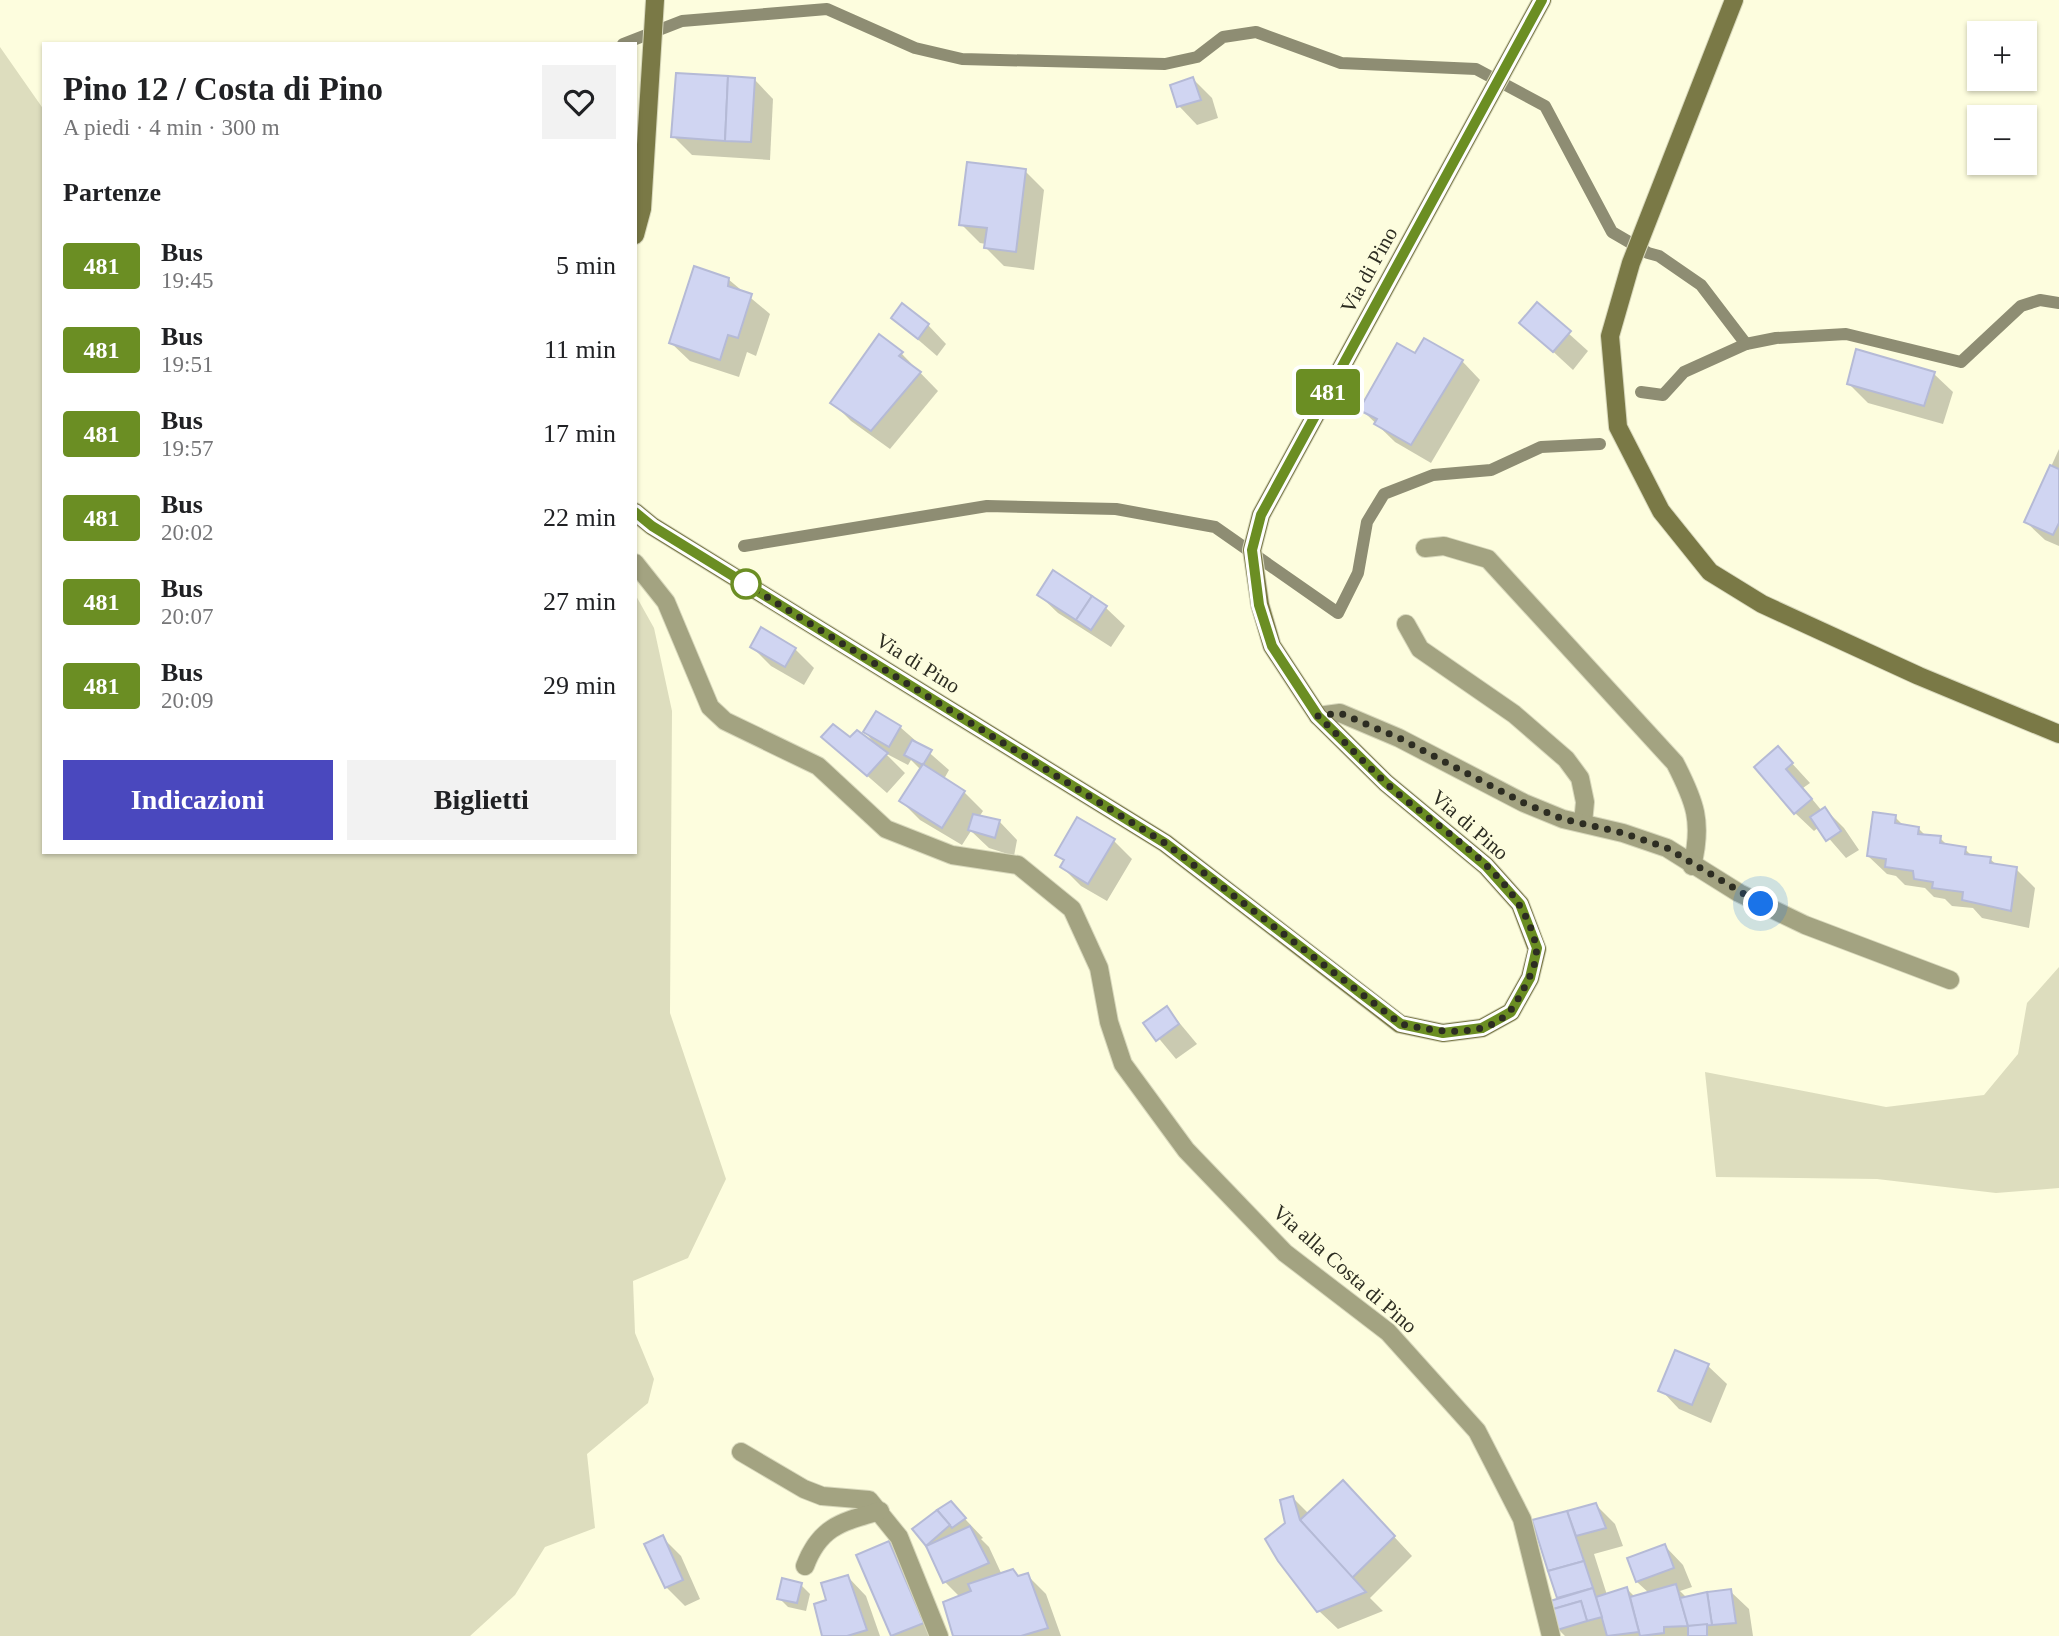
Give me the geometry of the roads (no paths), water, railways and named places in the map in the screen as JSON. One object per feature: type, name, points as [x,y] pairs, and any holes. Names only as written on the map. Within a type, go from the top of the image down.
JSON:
[{"type":"street","points":[[637,228],[642,209],[655,0]]},
{"type":"street","name":"Via di Pino","points":[[637,514],[663,533],[1165,843],[1401,1024],[1443,1033],[1482,1028],[1511,1012],[1530,978],[1537,948],[1520,904],[1486,866],[1386,783],[1318,716],[1272,646],[1259,605],[1252,550],[1261,515],[1542,0]]},
{"type":"street","points":[[1734,0],[1631,263],[1611,336],[1618,426],[1661,511],[1710,572],[1762,604],[1919,676],[2059,734]]},
{"type":"street","points":[[1425,548],[1444,546],[1488,559],[1675,763],[1693,798],[1697,816],[1698,841],[1692,866]]},
{"type":"street","name":"Via alla Costa di Pino","points":[[637,566],[666,602],[710,707],[725,721],[818,766],[886,829],[952,855],[1018,865],[1072,909],[1099,968],[1109,1022],[1123,1063],[1186,1150],[1285,1253],[1388,1332],[1477,1431],[1522,1519],[1551,1636]]},
{"type":"street","points":[[1406,624],[1420,649],[1514,714],[1566,759],[1580,778],[1585,802],[1583,822]]},
{"type":"street","points":[[1318,716],[1340,713],[1399,738],[1524,803],[1563,819],[1583,822],[1667,848],[1739,893],[1805,925],[1950,980]]},
{"type":"street","points":[[741,1452],[804,1489],[822,1496],[869,1500],[899,1537],[939,1636]]},
{"type":"street","points":[[805,1566],[816,1540],[826,1531],[880,1511]]},
{"type":"waterway","points":[[628,42],[682,21],[827,9],[915,48],[962,59],[1165,64],[1197,57],[1223,37],[1256,32],[1341,63],[1476,69],[1545,106],[1612,232],[1648,253],[1659,256],[1701,285],[1746,344]]},
{"type":"waterway","points":[[1641,392],[1663,395],[1684,372],[1746,344],[1776,338],[1846,334],[1961,362],[2021,306],[2040,300],[2059,303]]},
{"type":"waterway","points":[[744,546],[987,506],[1116,509],[1215,527],[1338,613],[1358,573],[1367,522],[1384,494],[1433,475],[1491,470],[1541,447],[1600,444]]}]
